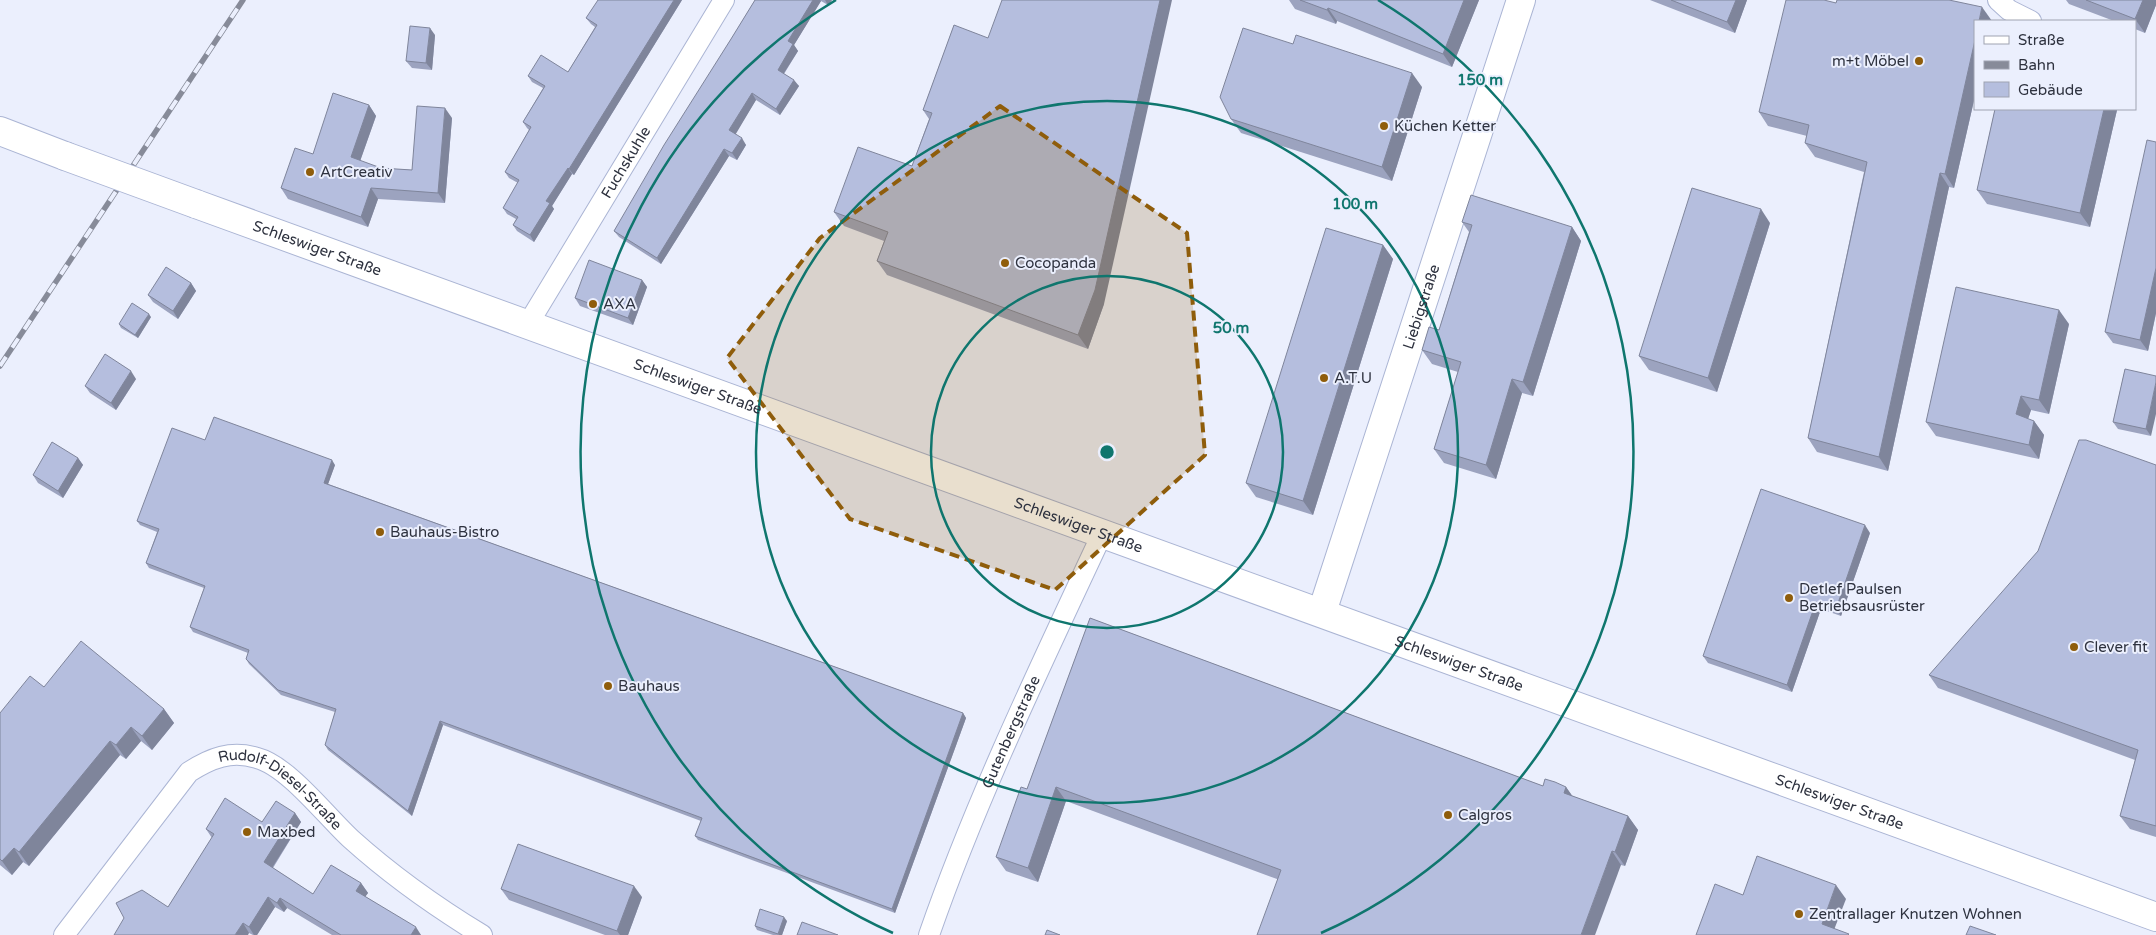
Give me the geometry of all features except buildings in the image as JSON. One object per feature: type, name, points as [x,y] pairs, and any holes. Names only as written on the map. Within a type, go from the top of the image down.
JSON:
[{"type":"main road","name":"Liebigstraße","points":[[1322,612],[1521,0]]},
{"type":"main road","name":"Schleswiger Straße","points":[[0,131],[2156,917]]},
{"type":"street","name":"Fuchskuhle","points":[[528,324],[724,0]]},
{"type":"street","points":[[1998,0],[2008,10],[2029,20]]},
{"type":"street","name":"Gutenbergstraße","points":[[929,935],[957,857],[1019,714],[1103,532]]},
{"type":"street","name":"Rudolf-Diesel-Straße","points":[[64,935],[190,772],[210,759],[234,754],[258,758],[283,772],[352,839],[440,909],[482,935]]},
{"type":"highlighted area","points":[[1000,106],[1187,233],[1205,455],[1055,590],[850,519],[727,358],[820,238]]},
{"type":"railway","points":[[0,366],[243,0]]},
{"type":"place","name":"m+t Möbel","points":[[1919,61]]},
{"type":"place","name":"Küchen Ketter","points":[[1384,126]]},
{"type":"place","name":"ArtCreativ","points":[[310,172]]},
{"type":"place","name":"Cocopanda","points":[[1005,263]]},
{"type":"place","name":"AXA","points":[[593,304]]},
{"type":"place","name":"A.T.U","points":[[1324,378]]},
{"type":"place","name":"Bauhaus-Bistro","points":[[380,532]]},
{"type":"place","name":"Detlef Paulsen Betriebsausrüster","points":[[1789,598]]},
{"type":"place","name":"Clever fit","points":[[2074,647]]},
{"type":"place","name":"Bauhaus","points":[[608,686]]},
{"type":"place","name":"Calgros","points":[[1448,815]]},
{"type":"place","name":"Maxbed","points":[[247,832]]},
{"type":"place","name":"Zentrallager Knutzen Wohnen","points":[[1799,914]]}]
